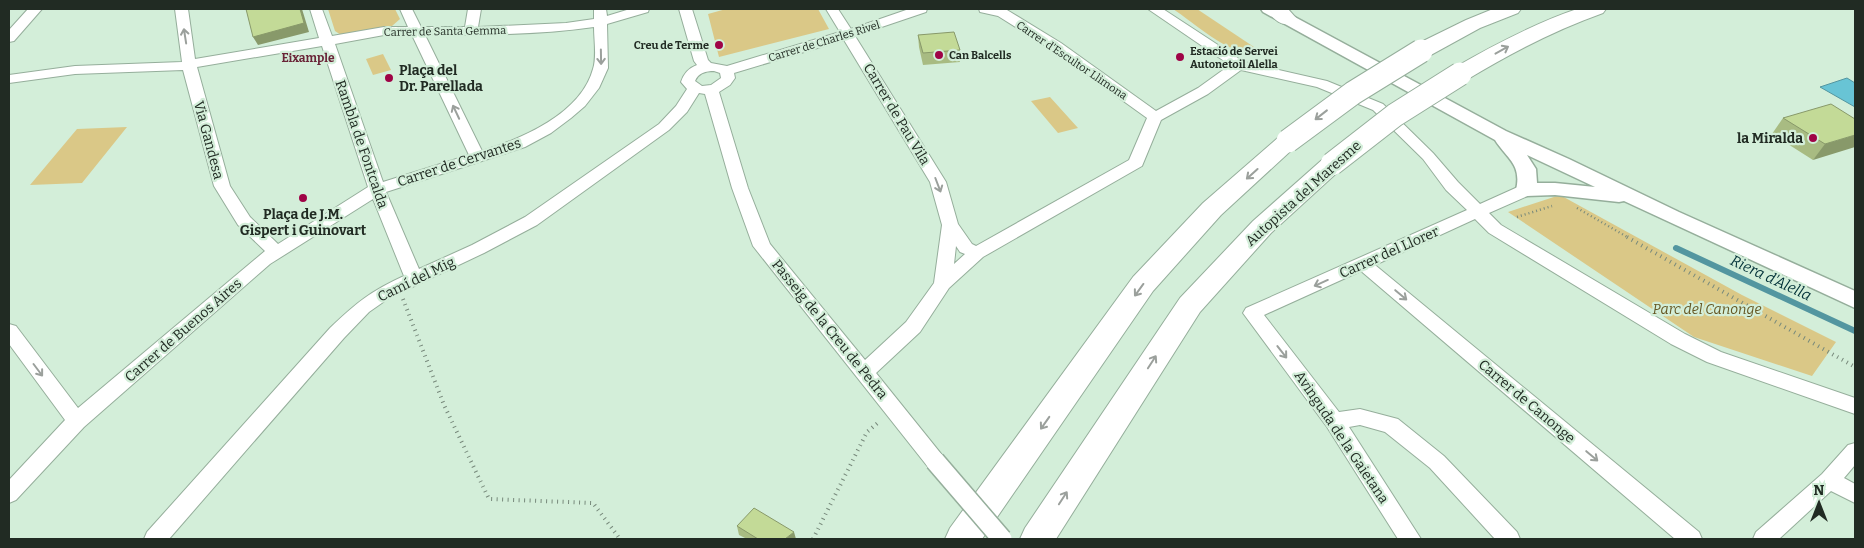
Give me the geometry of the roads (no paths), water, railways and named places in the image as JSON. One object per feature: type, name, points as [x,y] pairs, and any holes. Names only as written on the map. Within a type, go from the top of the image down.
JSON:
[{"type":"highway","points":[[962,539],[1143,284],[1212,208],[1288,141],[1341,100],[1386,70],[1473,24],[1511,9]]},
{"type":"highway","name":"Autopista del Maresme","points":[[1037,539],[1190,305],[1262,227],[1332,164],[1395,115],[1460,74],[1520,41],[1596,9]]},
{"type":"street","name":"Via Gandesa","points":[[180,9],[189,65],[222,186],[244,222],[276,252]]},
{"type":"street","name":"Rambla de Fontcalda","points":[[316,9],[377,189],[405,281]]},
{"type":"street","points":[[406,9],[477,156]]},
{"type":"street","points":[[471,31],[474,9]]},
{"type":"street","name":"Carrer de Santa Gemma","points":[[9,79],[75,70],[189,65],[384,31],[533,30],[643,9]]},
{"type":"street","points":[[685,9],[702,61],[707,67]]},
{"type":"street","name":"Carrer de Pau Vila","points":[[832,9],[938,182],[950,225],[966,248],[977,253]]},
{"type":"street","name":"Carrer de Charles Rivel","points":[[726,72],[921,9]]},
{"type":"street","name":"Carrer d'Escultor Llimona","points":[[985,9],[1002,13],[1056,46],[1154,117]]},
{"type":"street","points":[[1155,9],[1239,65],[1322,84],[1378,107],[1428,156],[1452,186],[1495,229],[1678,339],[1714,356],[1855,406]]},
{"type":"street","points":[[1269,9],[1282,14],[1499,135],[1628,197],[1855,300]]},
{"type":"street","points":[[9,19],[34,10]]},
{"type":"street","points":[[9,38],[34,10]]},
{"type":"street","name":"Carrer de Cervantes","points":[[377,189],[520,144],[546,130],[580,103],[594,86],[601,68],[600,16]]},
{"type":"street","points":[[865,372],[913,327],[943,284],[977,253],[1136,163],[1154,117],[1203,91],[1239,65]]},
{"type":"street","points":[[716,67],[726,72],[728,78],[726,82],[703,89],[688,82],[689,76],[700,68],[716,67]]},
{"type":"street","name":"Camí del Mig","points":[[155,539],[337,333],[363,307],[405,281],[478,249],[531,221],[664,128],[703,89]]},
{"type":"street","name":"Passeig de la Creu de Pedra","points":[[703,89],[747,212],[762,246],[935,461],[1002,539]]},
{"type":"street","points":[[1499,135],[1527,166],[1528,186]]},
{"type":"street","points":[[1528,186],[1551,171],[1570,169]]},
{"type":"street","points":[[1555,197],[1569,182],[1570,169]]},
{"type":"street","points":[[1528,186],[1555,197],[1628,197]]},
{"type":"street","name":"Carrer del Llorer","points":[[1252,313],[1478,213],[1528,186]]},
{"type":"street","name":"Carrer de Buenos Aires","points":[[9,494],[77,421],[257,266],[276,252],[377,189]]},
{"type":"street","name":"Carrer de Pau Vila","points":[[943,284],[950,225]]},
{"type":"street","name":"Carrer de Canonge","points":[[1363,264],[1691,539]]},
{"type":"street","name":"Avinguda de la Gaietana","points":[[1252,313],[1334,421],[1410,539]]},
{"type":"street","points":[[9,331],[77,421]]},
{"type":"street","points":[[1334,421],[1360,417],[1391,424],[1437,462],[1509,539]]},
{"type":"street","points":[[1776,536],[1855,451]]},
{"type":"street","points":[[1829,480],[1855,494]]},
{"type":"water","points":[[1847,78],[1855,83],[1855,107],[1820,87]]},
{"type":"waterway","name":"Riera d'Alella","points":[[1676,248],[1855,331]]},
{"type":"place","name":"Creu de Terme","points":[[719,45]]},
{"type":"place","name":"Can Balcells","points":[[939,55]]},
{"type":"place","name":"Estació de Servei Autonetoil Alella","points":[[1180,57]]},
{"type":"place","name":"Plaça del Dr. Parellada","points":[[389,78]]},
{"type":"place","name":"la Miralda","points":[[1813,138]]},
{"type":"place","name":"Plaça de J.M. Gispert i Guinovart","points":[[303,198]]},
{"type":"district","name":"Eixample","points":[[308,58]]},
{"type":"park label","name":"Parc del Canonge","points":[[1707,309]]}]
